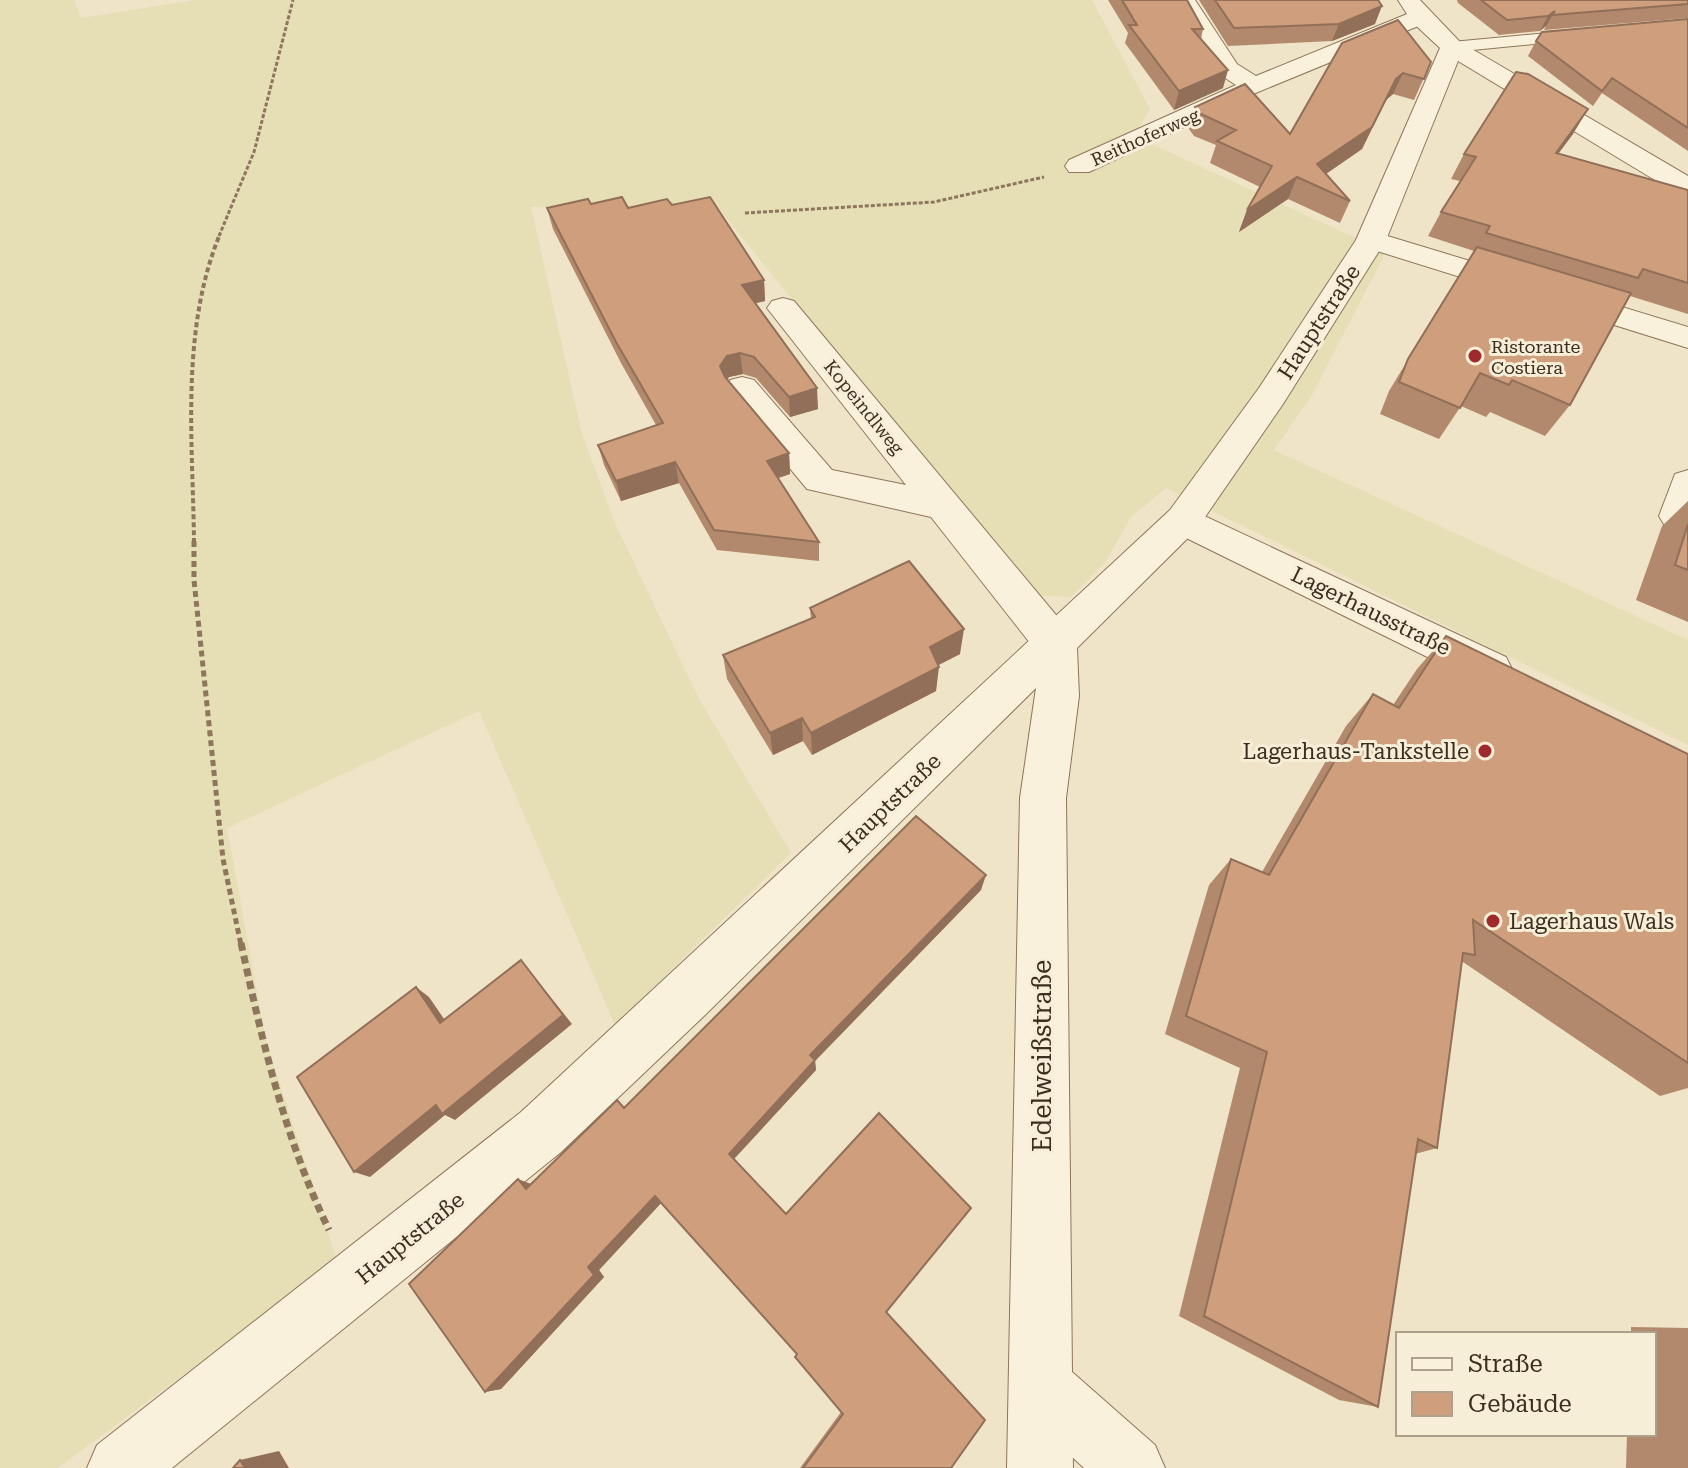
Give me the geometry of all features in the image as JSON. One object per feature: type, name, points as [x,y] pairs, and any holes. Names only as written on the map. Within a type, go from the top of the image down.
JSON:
[{"type":"street","points":[[1184,0],[1228,69],[1254,86]]},
{"type":"street","points":[[1414,8],[1452,47],[1688,188]]},
{"type":"street","name":"Reithoferweg","points":[[1079,166],[1414,8]]},
{"type":"street","name":"Hauptstraße","points":[[120,1468],[541,1132],[1056,645],[1183,520],[1271,396],[1371,240],[1452,47]]},
{"type":"street","points":[[1371,240],[1688,338]]},
{"type":"street","name":"Kopeindlweg","points":[[783,308],[1056,645]]},
{"type":"street","points":[[742,388],[820,480],[944,506]]},
{"type":"street","points":[[1688,483],[1678,516],[1688,520]]},
{"type":"street","name":"Lagerhausstraße","points":[[1183,520],[1532,689]]},
{"type":"street","name":"Edelweißstraße","points":[[1040,1468],[1043,798],[1058,696],[1056,645]]},
{"type":"street","points":[[1041,1386],[1132,1468]]},
{"type":"lane","points":[[1452,47],[1593,33]]},
{"type":"path","points":[[293,0],[254,152],[205,271],[192,364],[194,580],[223,859],[266,1058],[309,1189],[355,1283]]},
{"type":"path","points":[[745,213],[936,201],[991,192],[1079,166]]},
{"type":"shaded area","points":[[0,0],[74,0],[81,18],[195,0],[1092,0],[1150,109],[1134,136],[1386,252],[1312,395],[1274,450],[1688,640],[1688,745],[1166,488],[1131,517],[1106,561],[1071,597],[1030,595],[720,210],[531,207],[582,434],[615,523],[698,697],[791,853],[615,1025],[479,711],[227,828],[266,1041],[337,1261],[58,1468],[0,1468]]},
{"type":"building","points":[[1122,0],[1187,0],[1203,29],[1192,29],[1228,70],[1179,91],[1129,25],[1137,25]]},
{"type":"building","points":[[1215,0],[1378,0],[1382,6],[1339,24],[1234,28]]},
{"type":"building","points":[[1481,0],[1688,0],[1688,4],[1552,15],[1555,11],[1548,16],[1507,20]]},
{"type":"building","points":[[1688,19],[1688,128],[1612,78],[1602,91],[1536,41],[1542,32]]},
{"type":"building","points":[[1398,20],[1431,62],[1424,79],[1403,73],[1396,79],[1372,127],[1317,164],[1350,201],[1297,177],[1247,210],[1272,166],[1217,141],[1236,130],[1201,114],[1195,107],[1245,84],[1290,134],[1342,43]]},
{"type":"building","points":[[1516,72],[1528,74],[1588,109],[1556,153],[1688,190],[1688,283],[1643,269],[1638,278],[1486,233],[1490,226],[1441,212],[1476,157],[1464,154]]},
{"type":"building","points":[[622,197],[628,208],[667,199],[672,205],[710,197],[764,280],[742,285],[817,388],[789,397],[754,357],[740,353],[727,356],[720,366],[725,377],[789,453],[767,461],[819,542],[714,530],[675,462],[616,481],[598,445],[663,423],[616,342],[547,208],[588,199],[591,204]]},
{"type":"building","points":[[1477,247],[1631,293],[1570,405],[1512,380],[1509,385],[1480,373],[1460,408],[1399,382],[1408,359]]},
{"type":"building","points":[[1688,524],[1688,570],[1675,565]]},
{"type":"building","points":[[909,561],[964,629],[930,647],[939,667],[811,733],[802,718],[770,733],[723,655],[815,617],[810,608]]},
{"type":"building","points":[[1446,636],[1688,754],[1688,1063],[1473,920],[1475,955],[1463,953],[1437,1148],[1418,1139],[1378,1407],[1204,1316],[1267,1052],[1186,1016],[1231,859],[1269,875],[1373,694],[1399,708]]},
{"type":"building","points":[[916,816],[986,875],[810,1055],[815,1060],[729,1154],[786,1214],[879,1113],[971,1208],[886,1312],[985,1420],[951,1468],[803,1468],[843,1414],[795,1357],[797,1354],[655,1196],[588,1267],[594,1275],[485,1392],[409,1284],[518,1179],[526,1189],[617,1100],[624,1108]]},
{"type":"building","points":[[521,960],[563,1015],[442,1114],[436,1105],[354,1172],[297,1077],[416,987],[440,1023]]},
{"type":"building","points":[[240,1460],[245,1468],[233,1468]]},
{"type":"place","name":"Ristorante Costiera","points":[[1475,356]]},
{"type":"place","name":"Lagerhaus-Tankstelle","points":[[1485,751]]},
{"type":"place","name":"Lagerhaus Wals","points":[[1493,921]]}]
